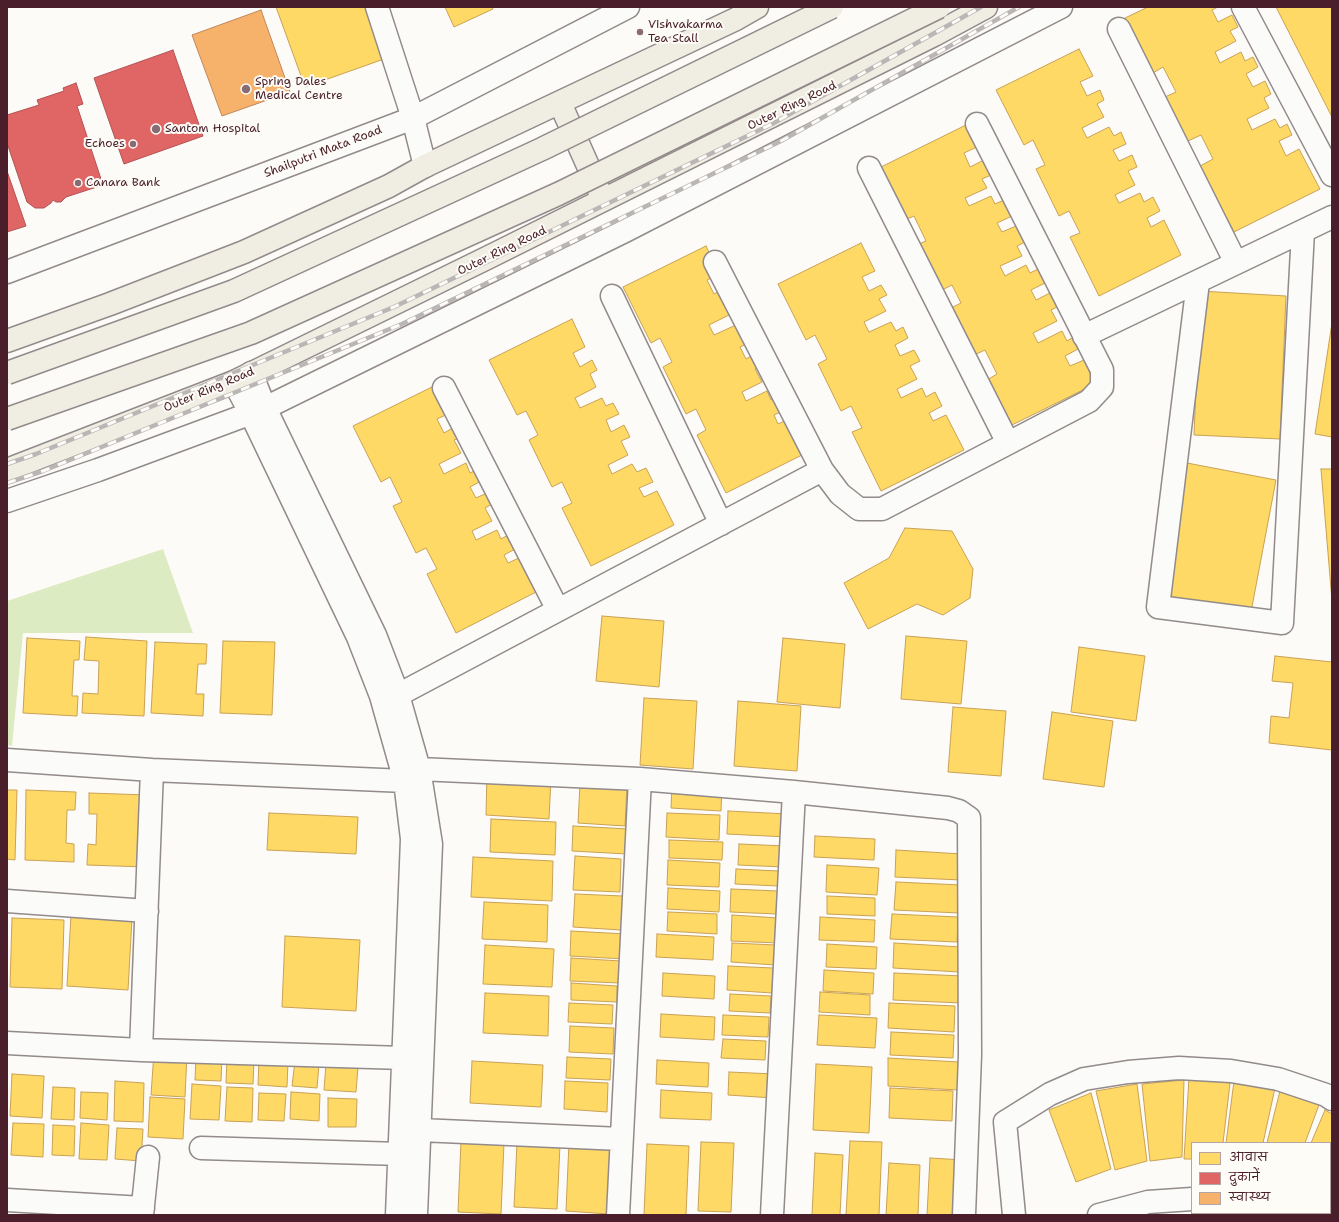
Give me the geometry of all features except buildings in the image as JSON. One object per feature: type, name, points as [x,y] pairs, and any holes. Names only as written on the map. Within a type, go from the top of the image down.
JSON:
[{"type":"main road","points":[[7,342],[244,252],[389,186],[425,166],[736,19],[757,7]]},
{"type":"main road","points":[[7,373],[234,291],[542,149],[832,7]]},
{"type":"main road","name":"Outer Ring Road","points":[[7,419],[251,333],[558,194],[939,7]]},
{"type":"main road","name":"Outer Ring Road","points":[[7,470],[242,378],[489,257],[934,35],[986,7]]},
{"type":"main road","points":[[560,103],[603,200]]},
{"type":"street","points":[[378,7],[413,118],[425,166]]},
{"type":"street","name":"Shailputri Mata Road","points":[[7,272],[413,118],[628,7]]},
{"type":"street","points":[[7,501],[258,411],[625,231],[1061,7]]},
{"type":"street","points":[[1243,7],[1332,176]]},
{"type":"street","points":[[1119,29],[1236,263]]},
{"type":"street","points":[[715,262],[822,470],[840,494],[859,509],[882,508],[1089,401],[1102,387],[1102,370],[977,124]]},
{"type":"street","points":[[869,168],[1008,443]]},
{"type":"street","points":[[1084,336],[1332,217]]},
{"type":"street","points":[[1198,282],[1158,607],[1282,623],[1303,231]]},
{"type":"street","points":[[612,296],[721,524]]},
{"type":"street","points":[[242,378],[375,635],[398,695],[412,775],[431,844],[416,1215]]},
{"type":"street","points":[[444,388],[558,610]]},
{"type":"street","points":[[258,411],[358,637],[412,775],[412,839],[397,1215]]},
{"type":"street","points":[[398,695],[822,470]]},
{"type":"street","points":[[7,760],[152,770],[640,779],[794,792],[948,808],[960,811],[969,818],[970,1055],[964,1215]]},
{"type":"street","points":[[141,1050],[152,770]]},
{"type":"street","points":[[618,1215],[640,779]]},
{"type":"street","points":[[772,1215],[794,792]]},
{"type":"street","points":[[7,901],[147,911]]},
{"type":"street","points":[[7,1044],[141,1050],[404,1058]]},
{"type":"street","points":[[1014,1215],[1005,1122],[1050,1094],[1084,1079],[1128,1072],[1179,1068],[1231,1071],[1278,1078],[1326,1095],[1332,1099]]},
{"type":"street","points":[[420,1130],[621,1139]]},
{"type":"street","points":[[201,1148],[400,1154]]},
{"type":"street","points":[[7,1200],[143,1211],[148,1158]]},
{"type":"street","points":[[1099,1215],[1148,1202],[1191,1199]]},
{"type":"green space","points":[[163,549],[193,633],[23,633],[12,746],[7,745],[7,601]]},
{"type":"railway","points":[[7,464],[36,454],[394,307],[772,124],[981,7]]},
{"type":"railway","points":[[7,483],[43,471],[402,324],[781,141],[1019,7]]},
{"type":"place","name":"Vishvakarma Tea Stall","points":[[640,32]]},
{"type":"place","name":"Spring Dales Medical Centre","points":[[246,89]]},
{"type":"place","name":"Santom Hospital","points":[[156,129]]},
{"type":"place","name":"Echoes","points":[[133,144]]},
{"type":"place","name":"Canara Bank","points":[[78,183]]}]
